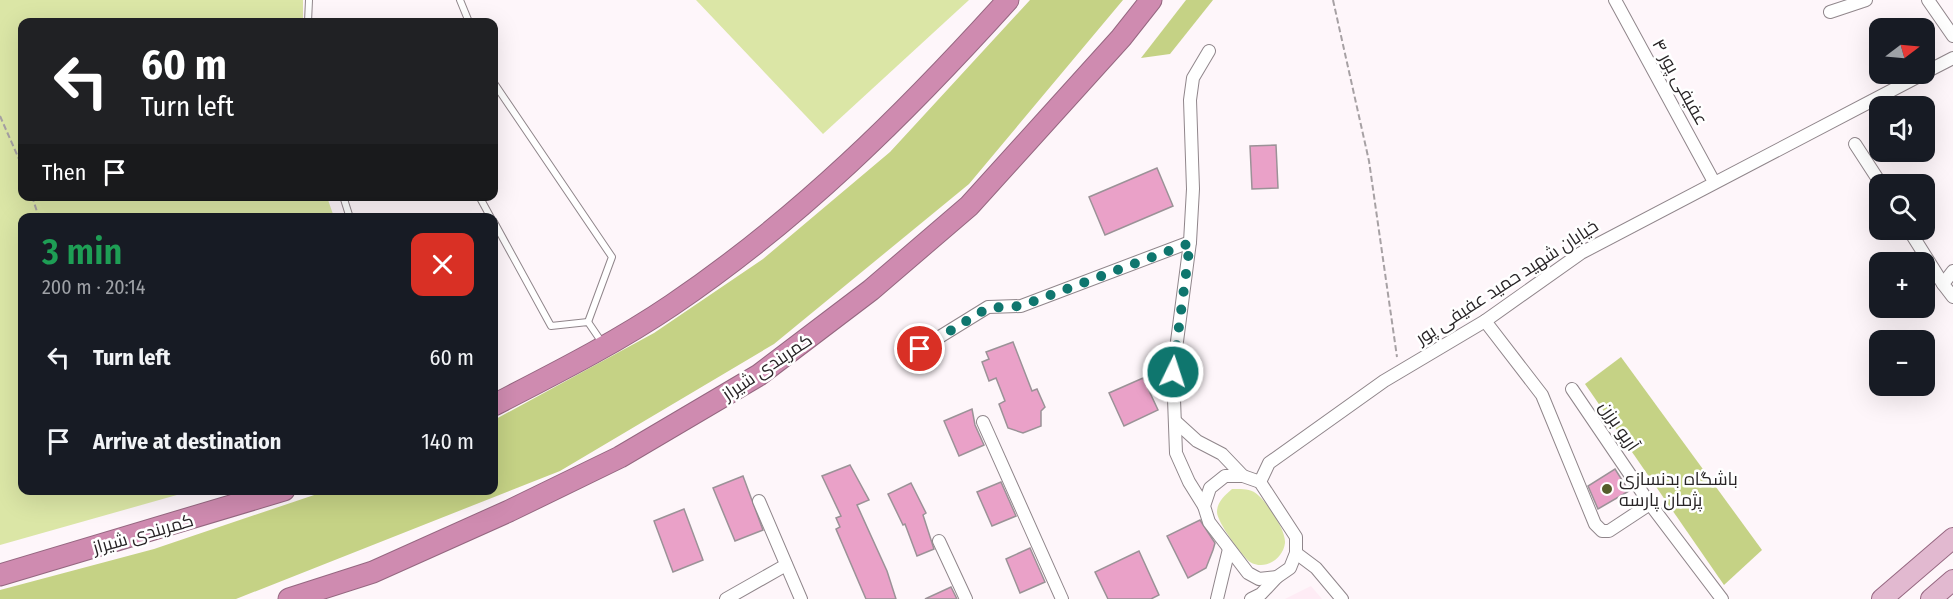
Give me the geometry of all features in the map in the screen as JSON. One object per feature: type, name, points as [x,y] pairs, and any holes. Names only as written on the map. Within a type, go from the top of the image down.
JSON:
[{"type":"highway","points":[[498,403],[604,346],[671,306],[793,215],[894,123],[1008,0]]},
{"type":"highway","name":"کمربندی شیراز","points":[[289,599],[373,572],[509,511],[620,457],[776,363],[871,290],[969,206],[1121,38],[1151,0]]},
{"type":"highway","name":"کمربندی شیراز","points":[[0,575],[267,495]]},
{"type":"main road","points":[[1882,599],[1953,538]]},
{"type":"main road","points":[[1931,599],[1953,579]]},
{"type":"street","name":"عفیفی پور ۴","points":[[1615,0],[1714,182]]},
{"type":"street","points":[[1830,12],[1866,0]]},
{"type":"street","points":[[1928,0],[1953,36]]},
{"type":"street","points":[[1209,51],[1194,78],[1190,100],[1194,189],[1190,243],[1175,341],[1176,453],[1188,482],[1204,506],[1209,522],[1248,573],[1259,579],[1277,577]]},
{"type":"street","name":"خیابان شهید حمید عفیفی پور","points":[[1935,67],[1953,58]]},
{"type":"street","name":"خیابان شهید حمید عفیفی پور","points":[[1260,482],[1269,463],[1399,372],[1485,321],[1581,253],[1903,84]]},
{"type":"street","points":[[1855,144],[1874,174]]},
{"type":"street","points":[[1915,240],[1953,297]]},
{"type":"street","points":[[920,349],[988,308],[1021,306],[1190,243]]},
{"type":"street","points":[[1943,284],[1953,271]]},
{"type":"street","points":[[1485,321],[1542,395],[1595,524],[1602,531],[1609,531],[1650,504]]},
{"type":"street","name":"آریو برزن","points":[[1572,389],[1650,504],[1722,599]]},
{"type":"street","points":[[1175,421],[1197,441],[1222,454],[1243,476]]},
{"type":"street","points":[[983,422],[1062,599]]},
{"type":"street","points":[[1204,506],[1210,488],[1225,476],[1243,476],[1260,482],[1296,537],[1296,553],[1290,568],[1277,577],[1262,594],[1251,599]]},
{"type":"street","points":[[759,501],[801,599]]},
{"type":"street","points":[[939,541],[966,599]]},
{"type":"street","points":[[1217,599],[1229,549]]},
{"type":"street","points":[[1296,553],[1316,568],[1342,599]]},
{"type":"street","points":[[726,599],[786,565]]},
{"type":"lane","points":[[308,18],[309,0]]},
{"type":"lane","points":[[460,0],[467,18]]},
{"type":"lane","points":[[498,89],[612,257],[588,322]]},
{"type":"lane","points":[[498,229],[550,326],[588,322]]},
{"type":"lane","points":[[588,322],[604,346]]},
{"type":"path","points":[[1333,0],[1369,161],[1399,372]]},
{"type":"path","points":[[0,116],[18,157]]},
{"type":"shaded area","points":[[1311,586],[1322,599],[1285,599]]},
{"type":"green space","points":[[0,0],[303,0],[303,18],[18,18],[18,201],[328,201],[333,213],[18,213],[18,495],[177,495],[0,545]]},
{"type":"green space","points":[[696,0],[969,0],[823,134]]},
{"type":"green space","points":[[1030,0],[1123,0],[969,184],[774,344],[560,471],[236,599],[0,599],[0,590],[154,549],[314,495],[498,495],[498,418],[654,333],[763,259],[890,152]]},
{"type":"green space","points":[[1186,0],[1213,0],[1170,54],[1141,58]]},
{"type":"green space","points":[[1621,357],[1762,550],[1724,585],[1585,384]]},
{"type":"green space","points":[[1232,489],[1246,489],[1255,493],[1267,504],[1280,524],[1285,538],[1284,549],[1272,562],[1262,565],[1250,562],[1225,531],[1218,517],[1218,505]]},
{"type":"building","points":[[1276,145],[1278,188],[1252,189],[1250,146]]},
{"type":"building","points":[[1157,168],[1173,206],[1105,235],[1089,197]]},
{"type":"building","points":[[1013,342],[1032,391],[1037,389],[1045,407],[1041,411],[1041,426],[1023,433],[1008,428],[999,404],[1005,401],[996,378],[989,381],[982,362],[989,359],[986,352]]},
{"type":"building","points":[[1143,378],[1158,410],[1124,426],[1109,393]]},
{"type":"building","points":[[972,409],[975,425],[984,445],[959,456],[944,421]]},
{"type":"building","points":[[850,465],[869,500],[857,505],[887,571],[896,599],[866,599],[836,529],[840,527],[836,518],[841,516],[822,476]]},
{"type":"building","name":"باشگاه بدنسازی پژمان پارسه","points":[[1615,469],[1629,491],[1598,509],[1588,486]]},
{"type":"building","points":[[743,476],[763,530],[735,541],[713,488]]},
{"type":"building","points":[[1001,482],[1016,516],[992,526],[977,492]]},
{"type":"building","points":[[911,483],[926,513],[923,515],[934,549],[917,556],[905,524],[903,525],[888,494]]},
{"type":"building","points":[[684,509],[703,560],[673,572],[654,521]]},
{"type":"building","points":[[1200,520],[1215,543],[1206,568],[1188,578],[1167,536]]},
{"type":"building","points":[[1030,548],[1045,582],[1020,593],[1006,559]]},
{"type":"building","points":[[1139,551],[1159,595],[1151,599],[1108,599],[1095,572]]},
{"type":"building","points":[[951,587],[957,599],[925,599]]},
{"type":"place","name":"باشگاه بدنسازی پژمان پارسه","points":[[1607,489]]},
{"type":"route","points":[[920,349],[988,308],[1021,306],[1190,243],[1175,341],[1173,372]]}]
